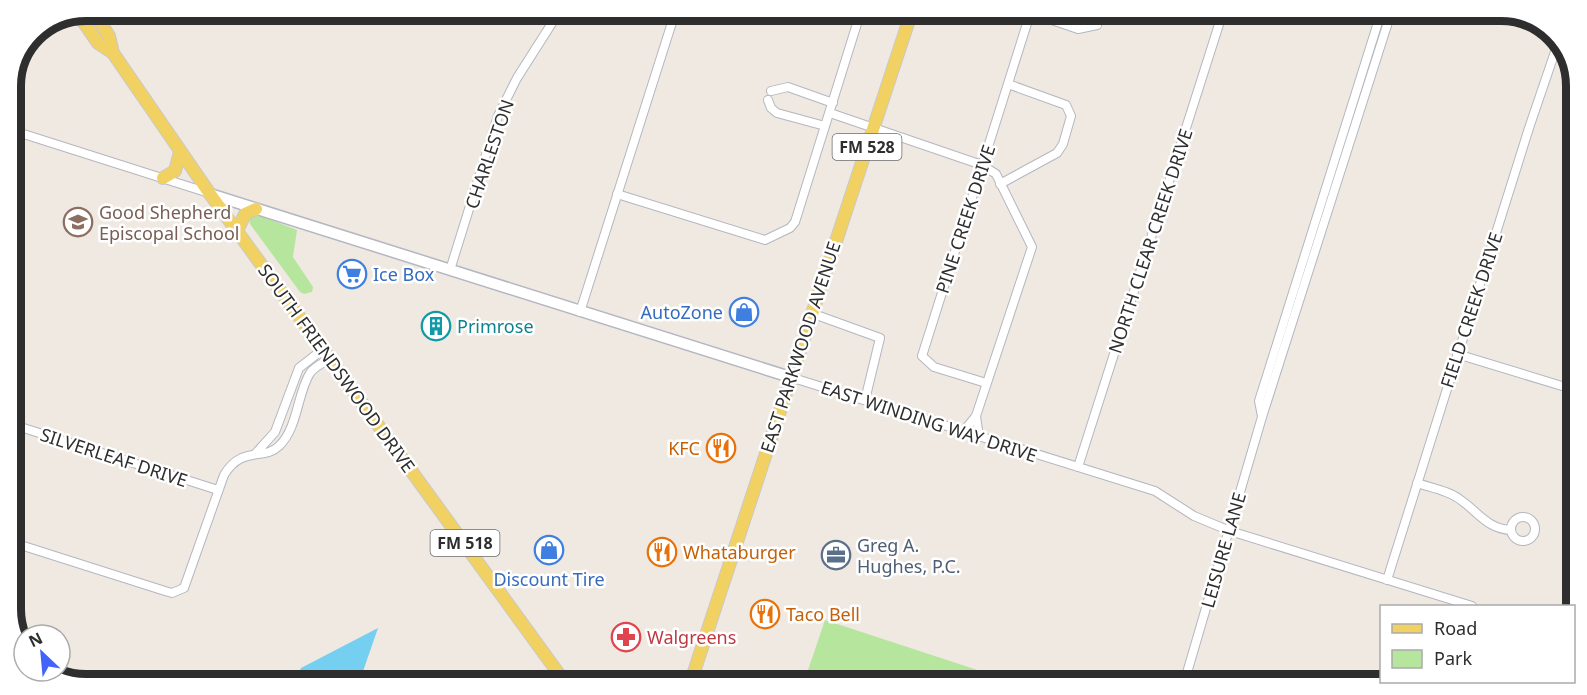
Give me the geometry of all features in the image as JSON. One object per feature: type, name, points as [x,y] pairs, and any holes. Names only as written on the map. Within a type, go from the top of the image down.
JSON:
[{"type":"main road","name":"SOUTH FRIENDSWOOD DRIVE","points":[[83,21],[98,44],[113,53]]},
{"type":"main road","name":"SOUTH FRIENDSWOOD DRIVE","points":[[100,21],[110,36],[113,53],[180,152],[559,674]]},
{"type":"main road","name":"EAST PARKWOOD AVENUE","points":[[693,674],[909,21]]},
{"type":"main road","points":[[163,178],[175,171],[180,152]]},
{"type":"main road","points":[[237,231],[245,214],[256,209]]},
{"type":"street","name":"CHARLESTON","points":[[450,270],[498,116],[517,78],[553,21]]},
{"type":"street","points":[[580,312],[672,21]]},
{"type":"street","points":[[617,194],[765,240],[790,228],[795,222],[858,21]]},
{"type":"street","name":"PINE CREEK DRIVE","points":[[986,383],[934,367],[922,356],[1030,21]]},
{"type":"street","points":[[1053,21],[1078,29],[1097,26]]},
{"type":"street","name":"NORTH CLEAR CREEK DRIVE","points":[[1078,467],[1220,21]]},
{"type":"street","name":"LEISURE LANE","points":[[1339,162],[1379,21]]},
{"type":"street","name":"LEISURE LANE","points":[[1187,674],[1262,417],[1259,400],[1388,21]]},
{"type":"street","name":"FIELD CREEK DRIVE","points":[[1387,580],[1457,354],[1555,51]]},
{"type":"street","points":[[1000,184],[1060,149],[1071,116],[1066,105],[1008,84]]},
{"type":"street","points":[[771,91],[788,87],[833,104]]},
{"type":"street","points":[[768,100],[771,108],[777,112],[825,126]]},
{"type":"street","points":[[830,112],[982,165],[996,174],[1032,247],[976,416],[963,432]]},
{"type":"street","points":[[21,133],[210,194]]},
{"type":"street","name":"EAST WINDING WAY DRIVE","points":[[210,194],[1155,491],[1194,516],[1230,531],[1469,605]]},
{"type":"street","points":[[811,313],[880,338],[865,400]]},
{"type":"street","points":[[256,453],[275,432],[299,368],[326,354]]},
{"type":"street","points":[[21,545],[165,591],[179,591],[184,588],[218,490],[229,466],[239,459],[256,453],[268,453],[278,447],[287,435],[298,401],[311,372],[326,354]]},
{"type":"street","points":[[1457,354],[1566,386]]},
{"type":"street","points":[[287,397],[298,401]]},
{"type":"street","points":[[976,416],[979,437]]},
{"type":"street","name":"SILVERLEAF DRIVE","points":[[21,427],[218,490]]},
{"type":"street","points":[[1417,483],[1449,493],[1499,530],[1511,530]]},
{"type":"green space","points":[[256,214],[297,230],[293,257],[313,287],[312,292],[304,294],[300,292],[250,224],[249,218]]},
{"type":"green space","points":[[825,620],[990,674],[807,674]]},
{"type":"water","points":[[378,628],[362,674],[298,674],[301,668]]},
{"type":"place","name":"Good Shepherd Episcopal School","points":[[78,222]]},
{"type":"place","name":"Ice Box","points":[[352,274]]},
{"type":"place","name":"AutoZone","points":[[744,312]]},
{"type":"place","name":"Primrose","points":[[436,326]]},
{"type":"place","name":"KFC","points":[[721,448]]},
{"type":"place","name":"Discount Tire","points":[[549,550]]},
{"type":"place","name":"Whataburger","points":[[662,552]]},
{"type":"place","name":"Greg A. Hughes, P.C.","points":[[836,555]]},
{"type":"place","name":"Taco Bell","points":[[765,614]]},
{"type":"place","name":"Walgreens","points":[[626,637]]}]
